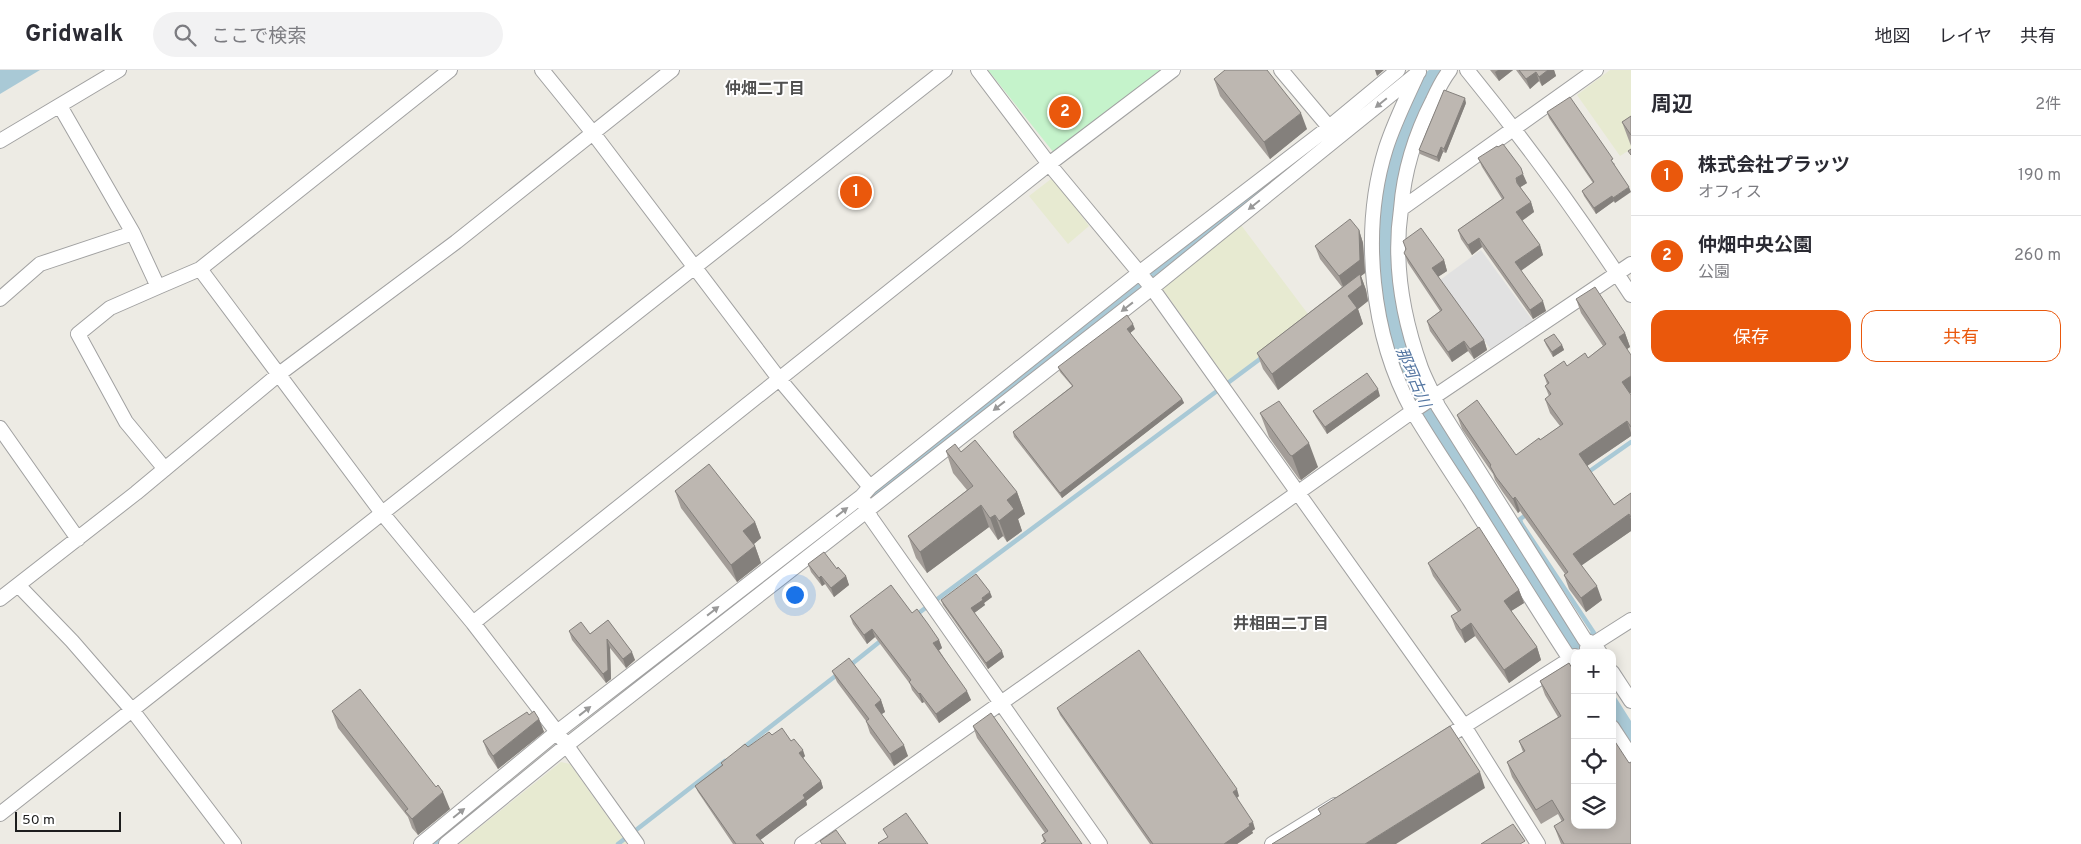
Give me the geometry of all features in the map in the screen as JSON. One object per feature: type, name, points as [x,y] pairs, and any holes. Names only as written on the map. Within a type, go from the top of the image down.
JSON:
[{"type":"street","points":[[0,141],[119,70]]},
{"type":"street","points":[[165,469],[126,422],[78,334],[110,308],[200,269],[450,70]]},
{"type":"street","points":[[542,70],[866,491],[871,518],[1100,844]]},
{"type":"street","points":[[0,599],[165,469],[279,374],[456,242],[672,70]]},
{"type":"street","points":[[0,814],[945,70]]},
{"type":"street","points":[[978,70],[1049,164],[1152,288],[1464,726],[1538,844]]},
{"type":"street","points":[[473,623],[1049,164],[1173,70]]},
{"type":"street","points":[[1281,70],[1333,132]]},
{"type":"street","points":[[446,844],[567,746],[1152,288],[1333,132],[1398,70]]},
{"type":"street","points":[[1450,70],[1422,122],[1410,155],[1403,186],[1399,262],[1404,312],[1422,369],[1438,406],[1586,640],[1597,648],[1631,620]]},
{"type":"street","points":[[1467,70],[1514,128],[1571,204],[1631,295]]},
{"type":"street","points":[[1401,210],[1596,70]]},
{"type":"street","points":[[421,844],[557,732],[866,491],[1139,274],[1419,71]]},
{"type":"street","points":[[1419,71],[1386,148],[1377,186],[1372,240],[1374,280],[1380,318],[1392,362],[1413,411],[1571,653]]},
{"type":"street","points":[[60,106],[133,233],[158,287]]},
{"type":"street","points":[[0,299],[40,264],[133,233]]},
{"type":"street","points":[[802,844],[1299,494],[1413,411],[1435,398],[1631,264]]},
{"type":"street","points":[[200,269],[382,513],[473,623],[557,732],[636,842]]},
{"type":"street","points":[[0,428],[78,539]]},
{"type":"street","points":[[18,585],[72,641],[132,710],[234,844]]},
{"type":"street","points":[[1430,747],[1571,661]]},
{"type":"street","points":[[1616,678],[1631,701]]},
{"type":"street","points":[[1616,733],[1631,756]]},
{"type":"street","points":[[1272,844],[1347,797]]},
{"type":"green space","points":[[988,70],[1162,70],[1054,153]]},
{"type":"green space","points":[[1610,70],[1631,70],[1631,149],[1620,156],[1577,95]]},
{"type":"green space","points":[[1051,179],[1055,180],[1089,226],[1068,244],[1029,196]]},
{"type":"green space","points":[[1241,225],[1311,318],[1228,381],[1162,288]]},
{"type":"green space","points":[[561,762],[570,764],[627,844],[459,844]]},
{"type":"shaded area","points":[[1481,250],[1533,321],[1492,351],[1440,280]]},
{"type":"water","points":[[0,70],[40,70],[0,94]]},
{"type":"water","name":"那珂古川","points":[[1429,70],[1445,70],[1395,220],[1425,389],[1586,649],[1571,649],[1571,657],[1422,418],[1394,361],[1379,288],[1377,219],[1389,149],[1424,74]]},
{"type":"water","points":[[1616,697],[1631,721],[1631,752],[1616,728]]},
{"type":"building","points":[[1225,70],[1267,70],[1301,113],[1264,142],[1214,79]]},
{"type":"building","points":[[1519,70],[1548,70],[1539,77],[1536,72],[1526,79]]},
{"type":"building","points":[[1444,90],[1465,98],[1444,149],[1441,147],[1437,157],[1419,150]]},
{"type":"building","points":[[1570,97],[1613,159],[1611,160],[1629,187],[1594,208],[1582,191],[1594,182],[1547,112]]},
{"type":"building","points":[[1631,116],[1631,135],[1622,122]]},
{"type":"building","points":[[1503,144],[1521,168],[1523,174],[1516,178],[1517,183],[1531,202],[1516,212],[1540,245],[1515,262],[1543,301],[1530,310],[1479,238],[1468,245],[1458,230],[1504,198],[1478,158]]},
{"type":"building","points":[[1350,219],[1359,230],[1360,260],[1339,276],[1315,246]]},
{"type":"building","points":[[1421,228],[1444,260],[1432,268],[1484,340],[1470,349],[1464,341],[1448,352],[1427,321],[1442,310],[1404,253],[1406,249],[1403,241]]},
{"type":"building","points":[[1360,274],[1362,285],[1348,296],[1357,308],[1272,374],[1257,353]]},
{"type":"building","points":[[1595,287],[1625,333],[1619,337],[1631,355],[1631,376],[1622,382],[1631,395],[1631,427],[1627,421],[1579,454],[1614,505],[1631,493],[1631,517],[1629,514],[1573,554],[1597,586],[1581,598],[1564,575],[1568,572],[1515,497],[1513,499],[1496,477],[1491,465],[1457,415],[1477,400],[1516,455],[1539,438],[1540,440],[1563,424],[1545,399],[1551,394],[1545,386],[1549,383],[1544,375],[1564,361],[1567,366],[1585,353],[1588,358],[1606,344],[1576,299]]},
{"type":"building","points":[[1127,315],[1133,324],[1127,329],[1182,399],[1060,493],[1013,432],[1073,386],[1058,367]]},
{"type":"building","points":[[1554,334],[1562,345],[1552,352],[1544,340]]},
{"type":"building","points":[[1367,373],[1378,389],[1325,427],[1313,411]]},
{"type":"building","points":[[1279,401],[1309,443],[1292,456],[1260,413]]},
{"type":"building","points":[[975,440],[1017,492],[1007,500],[1014,509],[999,521],[995,515],[990,518],[981,505],[920,552],[908,536],[973,486],[946,451],[955,444],[961,452]]},
{"type":"building","points":[[709,464],[755,522],[743,531],[755,546],[731,565],[675,491]]},
{"type":"building","points":[[1479,527],[1519,590],[1504,601],[1537,647],[1504,670],[1471,623],[1461,630],[1451,616],[1461,610],[1428,563]]},
{"type":"building","points":[[824,552],[837,569],[838,567],[846,576],[831,588],[821,576],[819,578],[808,564]]},
{"type":"building","points":[[976,574],[990,592],[982,598],[983,600],[971,608],[1002,651],[986,663],[941,600]]},
{"type":"building","points":[[891,585],[912,613],[917,609],[928,624],[939,640],[933,643],[967,691],[936,714],[909,682],[911,680],[872,629],[864,635],[850,616]]},
{"type":"building","points":[[608,620],[632,652],[623,659],[607,639],[608,670],[603,674],[569,631],[581,622],[590,634]]},
{"type":"building","points":[[1139,650],[1237,789],[1233,792],[1253,822],[1224,844],[1153,844],[1057,708]]},
{"type":"building","points":[[849,658],[881,700],[875,705],[904,745],[890,754],[866,721],[869,719],[832,671]]},
{"type":"building","points":[[1569,663],[1571,666],[1571,829],[1616,829],[1616,743],[1629,763],[1631,762],[1631,844],[1564,844],[1554,826],[1564,820],[1552,800],[1536,810],[1507,762],[1525,751],[1519,741],[1561,716],[1540,681]]},
{"type":"building","points":[[360,689],[436,787],[438,785],[443,792],[412,819],[405,811],[408,809],[332,711]]},
{"type":"building","points":[[534,711],[539,719],[493,756],[483,741],[527,712],[529,715]]},
{"type":"building","points":[[991,713],[1082,844],[1041,844],[1046,841],[1042,835],[1048,831],[973,726]]},
{"type":"building","points":[[1450,726],[1480,772],[1365,844],[1272,844],[1321,814],[1318,809]]},
{"type":"building","points":[[782,728],[791,741],[794,739],[803,750],[799,753],[821,781],[803,795],[805,798],[756,835],[764,844],[736,844],[695,786],[723,765],[721,763],[745,744],[748,747],[769,732],[772,735]]},
{"type":"building","points":[[906,813],[928,844],[879,844],[888,837],[883,829]]},
{"type":"building","points":[[1513,824],[1525,841],[1520,844],[1481,844]]},
{"type":"building","points":[[836,830],[846,844],[822,844],[820,841]]},
{"type":"waterway","points":[[778,572],[1305,154]]},
{"type":"waterway","points":[[916,615],[1264,356]]},
{"type":"waterway","points":[[1587,473],[1631,442]]},
{"type":"waterway","points":[[1529,513],[1520,519],[1521,523],[1594,633],[1587,637]]},
{"type":"waterway","points":[[848,667],[883,639]]},
{"type":"waterway","points":[[743,748],[838,674]]},
{"type":"waterway","points":[[618,844],[725,761]]},
{"type":"waterway","points":[[434,844],[480,808]]},
{"type":"place","name":"仲畑中央公園","points":[[1065,112]]},
{"type":"place","name":"株式会社プラッツ","points":[[856,192]]},
{"type":"district","name":"仲畑二丁目","points":[[765,88]]},
{"type":"district","name":"井相田二丁目","points":[[1281,623]]}]
